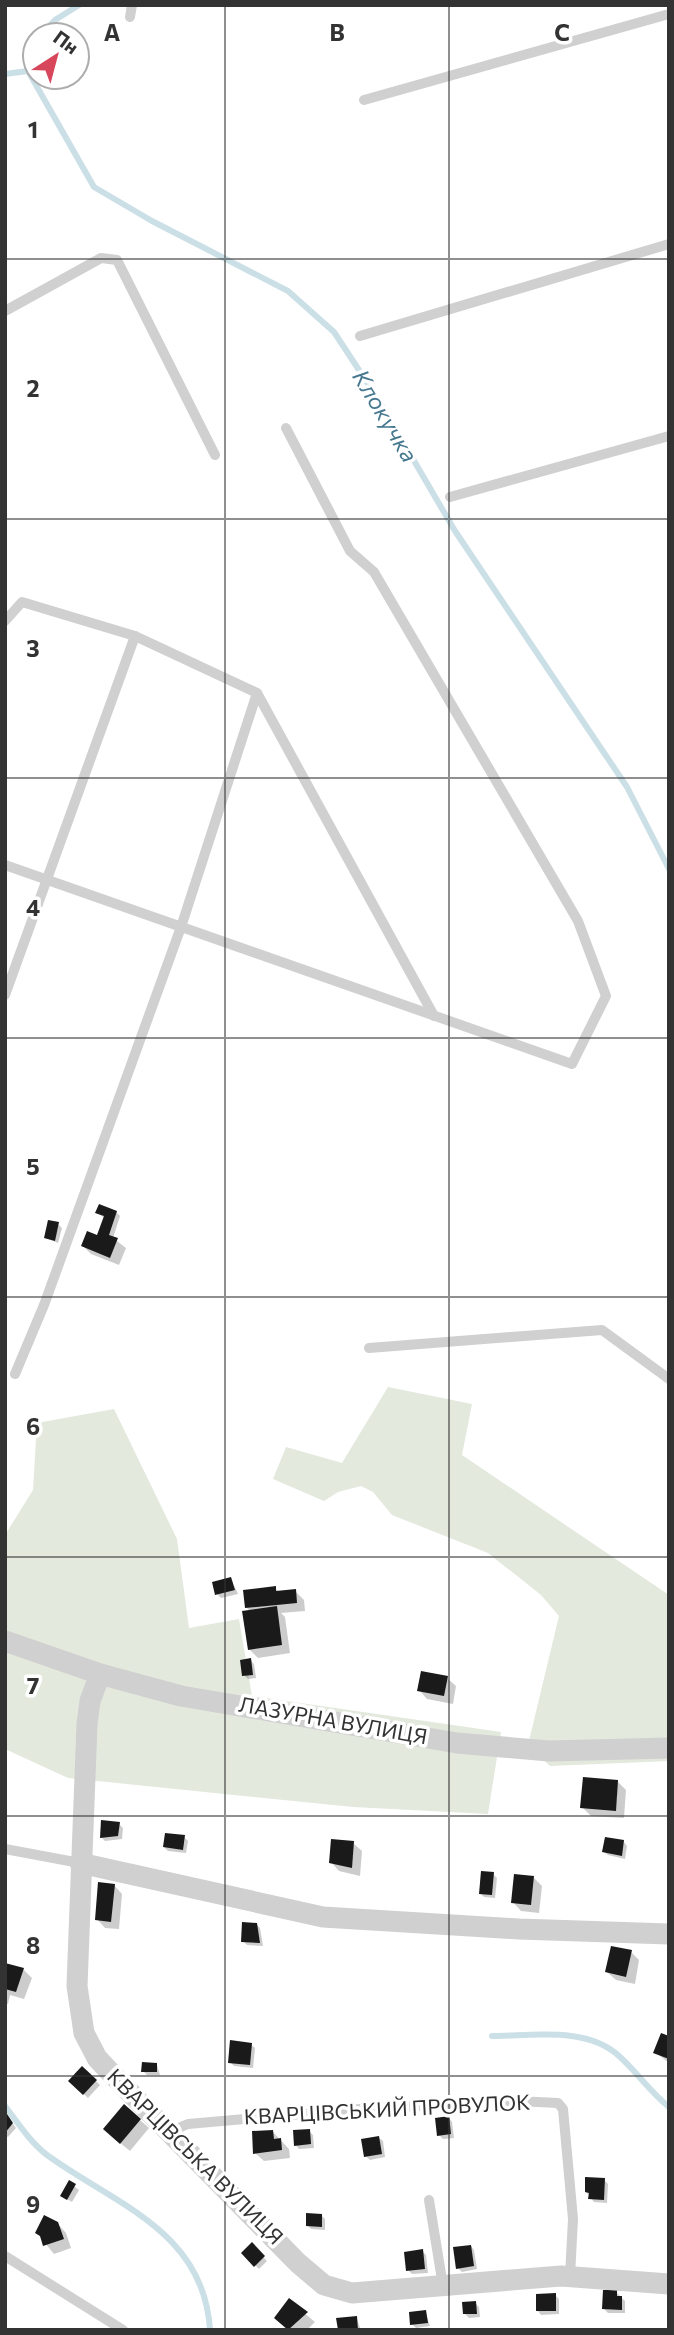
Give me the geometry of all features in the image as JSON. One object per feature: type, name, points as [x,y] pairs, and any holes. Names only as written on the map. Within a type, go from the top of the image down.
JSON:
[{"type":"street","name":"ЛАЗУРНА ВУЛИЦЯ","points":[[5,1641],[100,1674],[181,1696],[489,1748],[593,1752],[669,1748]]},
{"type":"street","name":"КВАРЦІВСЬКА ВУЛИЦЯ","points":[[100,1674],[90,1700],[87,1724],[76,1966],[84,2034],[97,2058],[324,2286],[359,2293],[570,2276],[669,2284]]},
{"type":"street","points":[[80,1863],[323,1917],[519,1929],[669,1934]]},
{"type":"lane","points":[[363,100],[669,15]]},
{"type":"lane","points":[[360,336],[669,244]]},
{"type":"lane","points":[[5,311],[101,258],[117,260],[215,455]]},
{"type":"lane","points":[[5,865],[572,1064],[606,996],[578,921],[374,572],[350,551],[286,428]]},
{"type":"lane","points":[[450,497],[669,436]]},
{"type":"lane","points":[[5,621],[22,601],[135,636],[257,693],[434,1016]]},
{"type":"lane","points":[[5,995],[49,880],[135,636]]},
{"type":"lane","points":[[15,1374],[44,1305],[181,927],[257,693]]},
{"type":"lane","points":[[369,1348],[602,1330],[669,1379]]},
{"type":"lane","points":[[5,1849],[80,1863]]},
{"type":"lane","name":"КВАРЦІВСЬКИЙ ПРОВУЛОК","points":[[169,2132],[188,2124],[360,2109],[517,2101],[558,2102],[565,2119],[572,2208],[570,2276]]},
{"type":"lane","points":[[429,2200],[443,2286]]},
{"type":"lane","points":[[5,2256],[123,2330]]},
{"type":"shaded area","points":[[388,1387],[472,1404],[462,1455],[669,1595],[669,1761],[550,1766],[528,1745],[559,1616],[541,1595],[488,1553],[392,1515],[373,1492],[361,1486],[338,1492],[324,1501],[273,1479],[286,1447],[342,1463]]},
{"type":"shaded area","points":[[114,1409],[177,1539],[189,1628],[239,1619],[252,1696],[501,1732],[488,1814],[353,1807],[68,1778],[5,1749],[5,1535],[33,1490],[37,1423]]},
{"type":"building","points":[[99,1204],[117,1211],[109,1235],[118,1238],[110,1258],[81,1246],[87,1231],[97,1235],[104,1216],[95,1213]]},
{"type":"building","points":[[48,1220],[59,1222],[55,1241],[44,1238]]},
{"type":"building","points":[[231,1577],[235,1590],[215,1595],[212,1582]]},
{"type":"building","points":[[276,1586],[276,1591],[296,1589],[297,1603],[245,1608],[243,1590]]},
{"type":"building","points":[[277,1606],[282,1645],[248,1650],[242,1611]]},
{"type":"building","points":[[251,1658],[253,1675],[242,1676],[240,1660]]},
{"type":"building","points":[[421,1671],[448,1676],[444,1696],[417,1691]]},
{"type":"building","points":[[583,1777],[618,1780],[616,1811],[580,1808]]},
{"type":"building","points":[[101,1820],[120,1822],[118,1836],[100,1838]]},
{"type":"building","points":[[165,1833],[185,1835],[183,1850],[163,1847]]},
{"type":"building","points":[[605,1837],[624,1840],[622,1856],[602,1852]]},
{"type":"building","points":[[331,1839],[354,1841],[352,1868],[329,1863]]},
{"type":"building","points":[[481,1871],[494,1872],[492,1895],[479,1894]]},
{"type":"building","points":[[514,1874],[534,1876],[531,1905],[511,1903]]},
{"type":"building","points":[[98,1882],[115,1884],[111,1922],[95,1920]]},
{"type":"building","points":[[242,1922],[257,1923],[260,1943],[241,1942]]},
{"type":"building","points":[[611,1946],[632,1950],[626,1977],[605,1972]]},
{"type":"building","points":[[5,1963],[24,1968],[16,1992],[5,1989]]},
{"type":"building","points":[[661,2033],[669,2036],[669,2059],[653,2053]]},
{"type":"building","points":[[230,2040],[252,2043],[250,2065],[228,2063]]},
{"type":"building","points":[[142,2062],[157,2063],[157,2072],[141,2072]]},
{"type":"building","points":[[82,2066],[97,2080],[83,2095],[68,2081]]},
{"type":"building","points":[[124,2104],[141,2119],[120,2144],[103,2129]]},
{"type":"building","points":[[5,2111],[13,2123],[5,2133]]},
{"type":"building","points":[[449,2116],[451,2134],[437,2136],[435,2118]]},
{"type":"building","points":[[310,2129],[311,2144],[294,2146],[293,2130]]},
{"type":"building","points":[[273,2130],[274,2139],[281,2138],[282,2150],[253,2154],[252,2131]]},
{"type":"building","points":[[379,2136],[382,2154],[364,2157],[361,2139]]},
{"type":"building","points":[[585,2177],[605,2178],[604,2200],[588,2199]]},
{"type":"building","points":[[69,2180],[76,2184],[67,2200],[60,2196]]},
{"type":"building","points":[[306,2213],[322,2214],[322,2227],[306,2226]]},
{"type":"building","points":[[44,2215],[58,2222],[64,2239],[43,2246],[40,2236],[35,2233]]},
{"type":"building","points":[[252,2242],[265,2256],[254,2267],[241,2253]]},
{"type":"building","points":[[471,2245],[474,2266],[456,2269],[453,2247]]},
{"type":"building","points":[[423,2249],[425,2269],[406,2271],[404,2252]]},
{"type":"building","points":[[603,2290],[617,2290],[617,2296],[622,2296],[622,2310],[602,2309]]},
{"type":"building","points":[[556,2293],[556,2311],[536,2311],[536,2294]]},
{"type":"building","points":[[289,2298],[308,2312],[288,2330],[274,2318]]},
{"type":"building","points":[[476,2301],[477,2314],[463,2314],[462,2302]]},
{"type":"building","points":[[426,2310],[428,2323],[410,2325],[409,2312]]},
{"type":"building","points":[[357,2316],[358,2330],[338,2330],[336,2318]]},
{"type":"waterway","name":"Клокучка","points":[[54,21],[79,5]]},
{"type":"waterway","points":[[5,74],[21,72]]},
{"type":"waterway","name":"Клокучка","points":[[39,91],[94,187],[152,221],[288,291],[334,332],[378,399],[455,531],[627,787],[669,869]]},
{"type":"waterway","points":[[492,2036],[541,2034],[591,2040],[619,2056],[669,2107]]},
{"type":"waterway","points":[[5,2106],[47,2155],[127,2206],[174,2244],[192,2268],[204,2296],[210,2330]]}]
